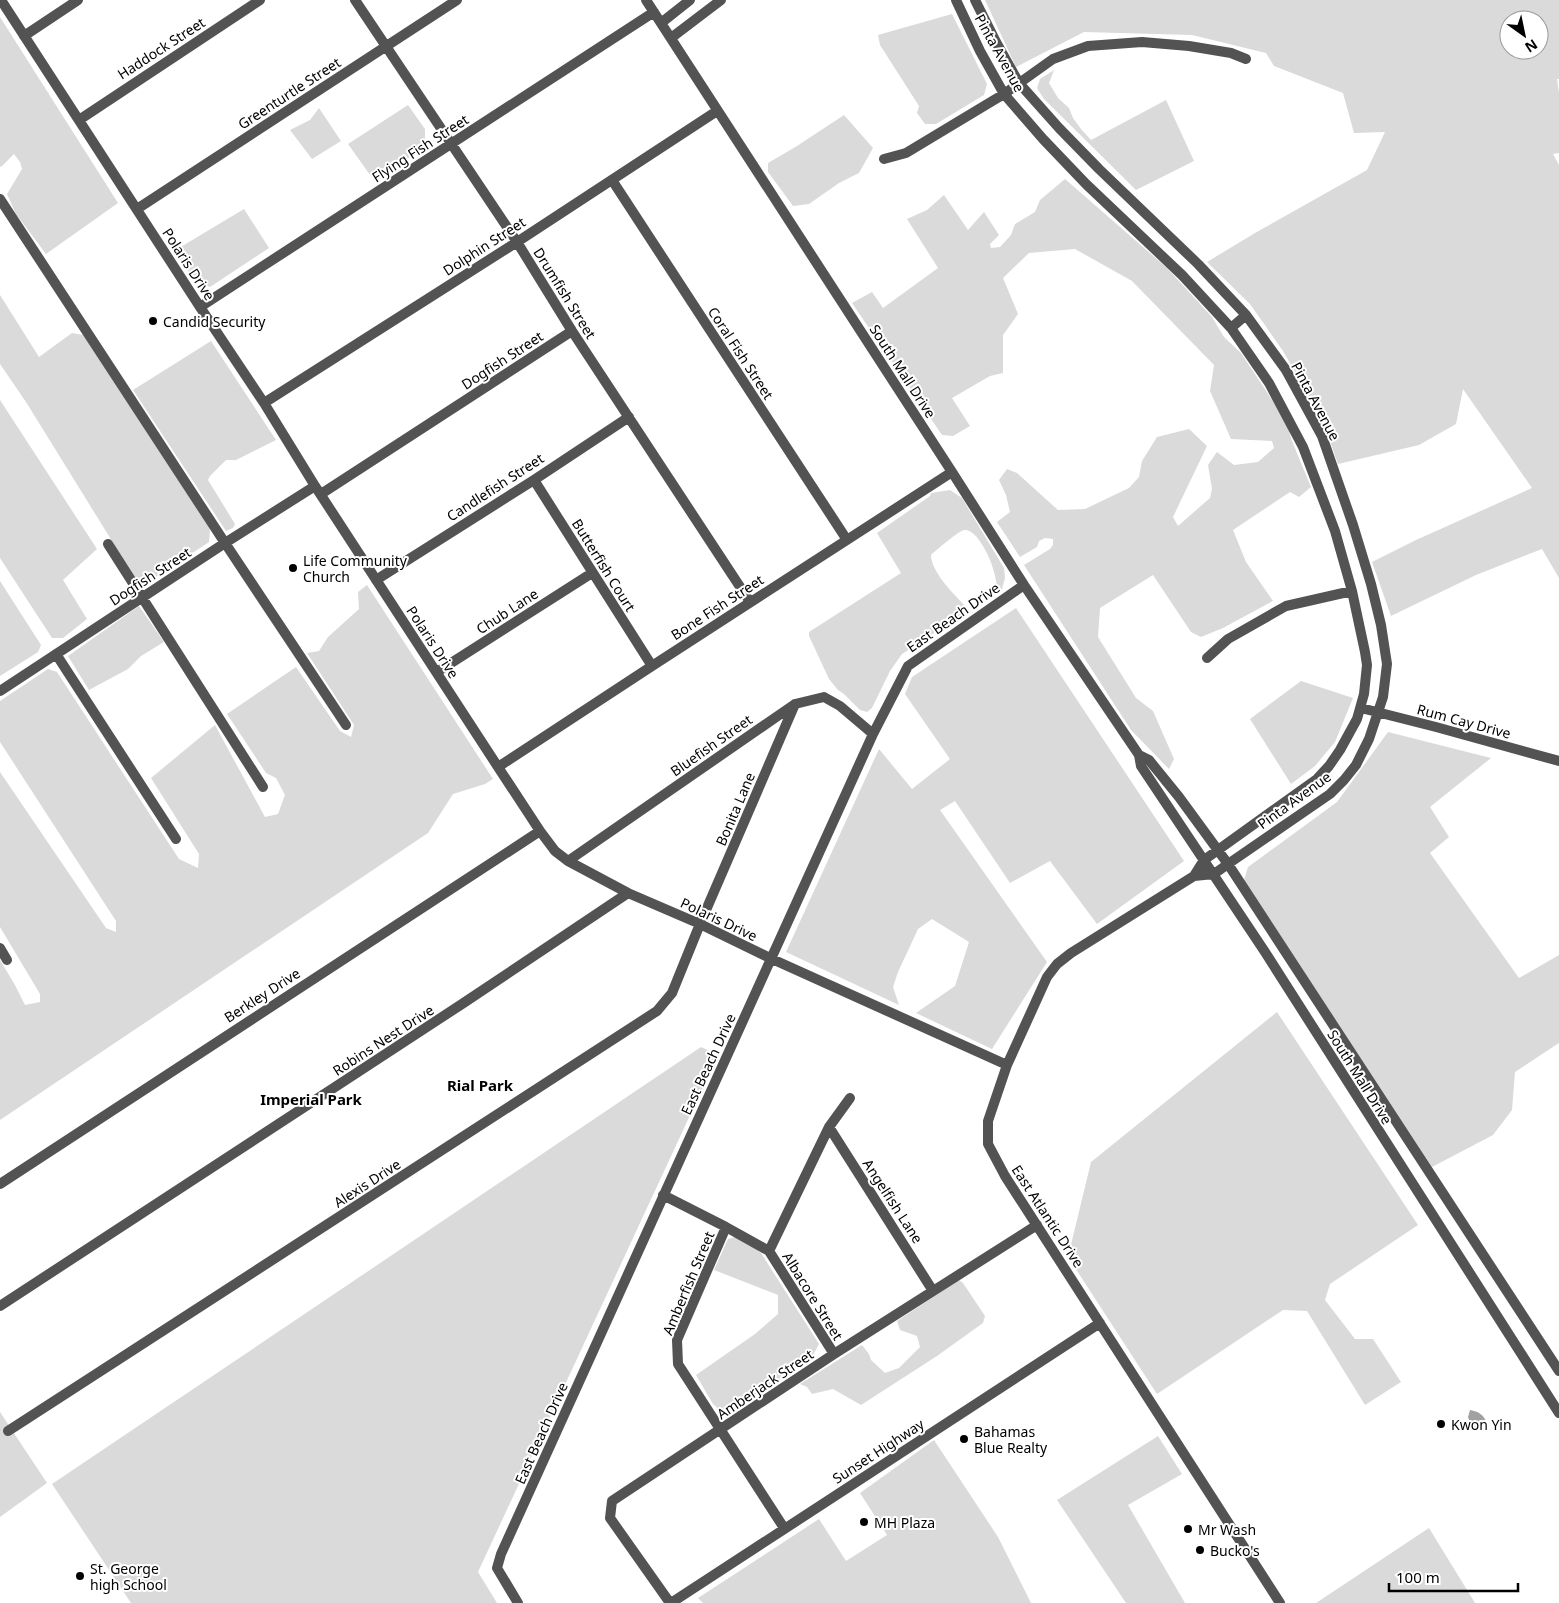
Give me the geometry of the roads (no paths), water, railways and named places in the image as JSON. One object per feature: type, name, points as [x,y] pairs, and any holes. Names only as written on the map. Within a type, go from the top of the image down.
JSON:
[{"type":"street","name":"Polaris Drive","points":[[1,0],[264,403],[498,768],[555,851],[568,861],[628,893],[700,924],[1007,1065]]},
{"type":"street","points":[[24,36],[78,0]]},
{"type":"street","name":"Haddock Street","points":[[78,120],[260,0]]},
{"type":"street","name":"Drumfish Street","points":[[355,0],[517,242],[572,331],[750,602]]},
{"type":"street","name":"Greenturtle Street","points":[[137,209],[457,0]]},
{"type":"street","name":"South Mall Drive","points":[[646,0],[1024,585],[1140,755],[1149,760],[1179,797],[1228,864],[1559,1371]]},
{"type":"street","points":[[661,24],[690,0]]},
{"type":"street","points":[[671,38],[721,0]]},
{"type":"street","name":"Pinta Avenue","points":[[956,0],[980,51],[1004,94],[1086,184],[1182,275],[1231,328],[1269,383],[1303,446],[1335,531],[1352,592],[1365,652],[1366,679],[1361,708],[1352,730],[1340,750],[1329,766],[1317,778],[1204,860]]},
{"type":"street","name":"Pinta Avenue","points":[[975,0],[996,42],[1020,83],[1086,156],[1198,264],[1246,314],[1286,370],[1322,436],[1371,584],[1385,647],[1386,680],[1379,713],[1356,765],[1330,794],[1214,874]]},
{"type":"street","name":"Flying Fish Street","points":[[200,307],[654,12]]},
{"type":"street","points":[[884,159],[906,153],[1004,94],[1053,59],[1088,46],[1142,42],[1161,43],[1231,53],[1246,59]]},
{"type":"street","name":"Dolphin Street","points":[[264,403],[517,242],[717,111]]},
{"type":"street","name":"Coral Fish Street","points":[[612,180],[847,540]]},
{"type":"street","points":[[0,199],[346,725]]},
{"type":"street","points":[[1231,328],[1246,314]]},
{"type":"street","name":"Dogfish Street","points":[[0,691],[225,543],[318,490],[572,331]]},
{"type":"street","name":"Candlefish Street","points":[[376,580],[534,480],[628,417]]},
{"type":"street","name":"Bone Fish Street","points":[[498,768],[952,472]]},
{"type":"street","name":"Butterfish Court","points":[[534,480],[652,666]]},
{"type":"street","points":[[108,544],[263,787]]},
{"type":"street","name":"Chub Lane","points":[[437,672],[592,573]]},
{"type":"street","name":"East Beach Drive","points":[[518,1603],[497,1568],[502,1554],[872,734],[908,666],[1024,585]]},
{"type":"street","points":[[1207,658],[1228,639],[1286,606],[1352,592]]},
{"type":"street","points":[[56,654],[176,839]]},
{"type":"street","name":"Bluefish Street","points":[[568,861],[795,704],[824,697],[840,706],[872,734]]},
{"type":"street","name":"Bonita Lane","points":[[700,924],[795,704]]},
{"type":"street","name":"Rum Cay Drive","points":[[1361,708],[1436,726],[1559,761]]},
{"type":"street","name":"South Mall Drive","points":[[1140,755],[1141,766],[1265,952],[1559,1413]]},
{"type":"street","name":"Berkley Drive","points":[[0,1184],[540,831]]},
{"type":"street","name":"East Atlantic Drive","points":[[1204,860],[1194,876],[1071,953],[1057,964],[1048,977],[1007,1065],[988,1121],[988,1144],[1005,1176],[1280,1603]]},
{"type":"street","name":"East Atlantic Drive","points":[[1194,876],[1214,874]]},
{"type":"street","name":"Robins Nest Drive","points":[[0,1306],[462,1004],[628,893]]},
{"type":"street","name":"Alexis Drive","points":[[8,1431],[657,1011],[672,993],[700,924]]},
{"type":"street","points":[[1265,952],[1279,942]]},
{"type":"street","points":[[0,948],[7,960]]},
{"type":"street","points":[[769,1251],[829,1127],[850,1098]]},
{"type":"street","name":"Angelfish Lane","points":[[829,1127],[933,1291]]},
{"type":"street","name":"Albacore Street","points":[[663,1195],[726,1226],[769,1251],[834,1354]]},
{"type":"street","name":"Amberjack Street","points":[[671,1603],[610,1518],[612,1501],[834,1354],[1037,1225]]},
{"type":"street","name":"Amberfish Street","points":[[726,1226],[677,1340],[678,1364],[784,1528]]},
{"type":"street","name":"Sunset Highway","points":[[671,1603],[1100,1323]]},
{"type":"place","name":"Candid Security","points":[[153,321]]},
{"type":"place","name":"Life Community Church","points":[[293,568]]},
{"type":"place","name":"Kwon Yin","points":[[1441,1424]]},
{"type":"place","name":"Bahamas Blue Realty","points":[[964,1439]]},
{"type":"place","name":"MH Plaza","points":[[864,1522]]},
{"type":"place","name":"Mr Wash","points":[[1188,1529]]},
{"type":"place","name":"Bucko's","points":[[1200,1550]]},
{"type":"place","name":"St. George high School","points":[[80,1576]]},
{"type":"district","name":"Rial Park","points":[[480,1085]]},
{"type":"district","name":"Imperial Park","points":[[311,1099]]}]
